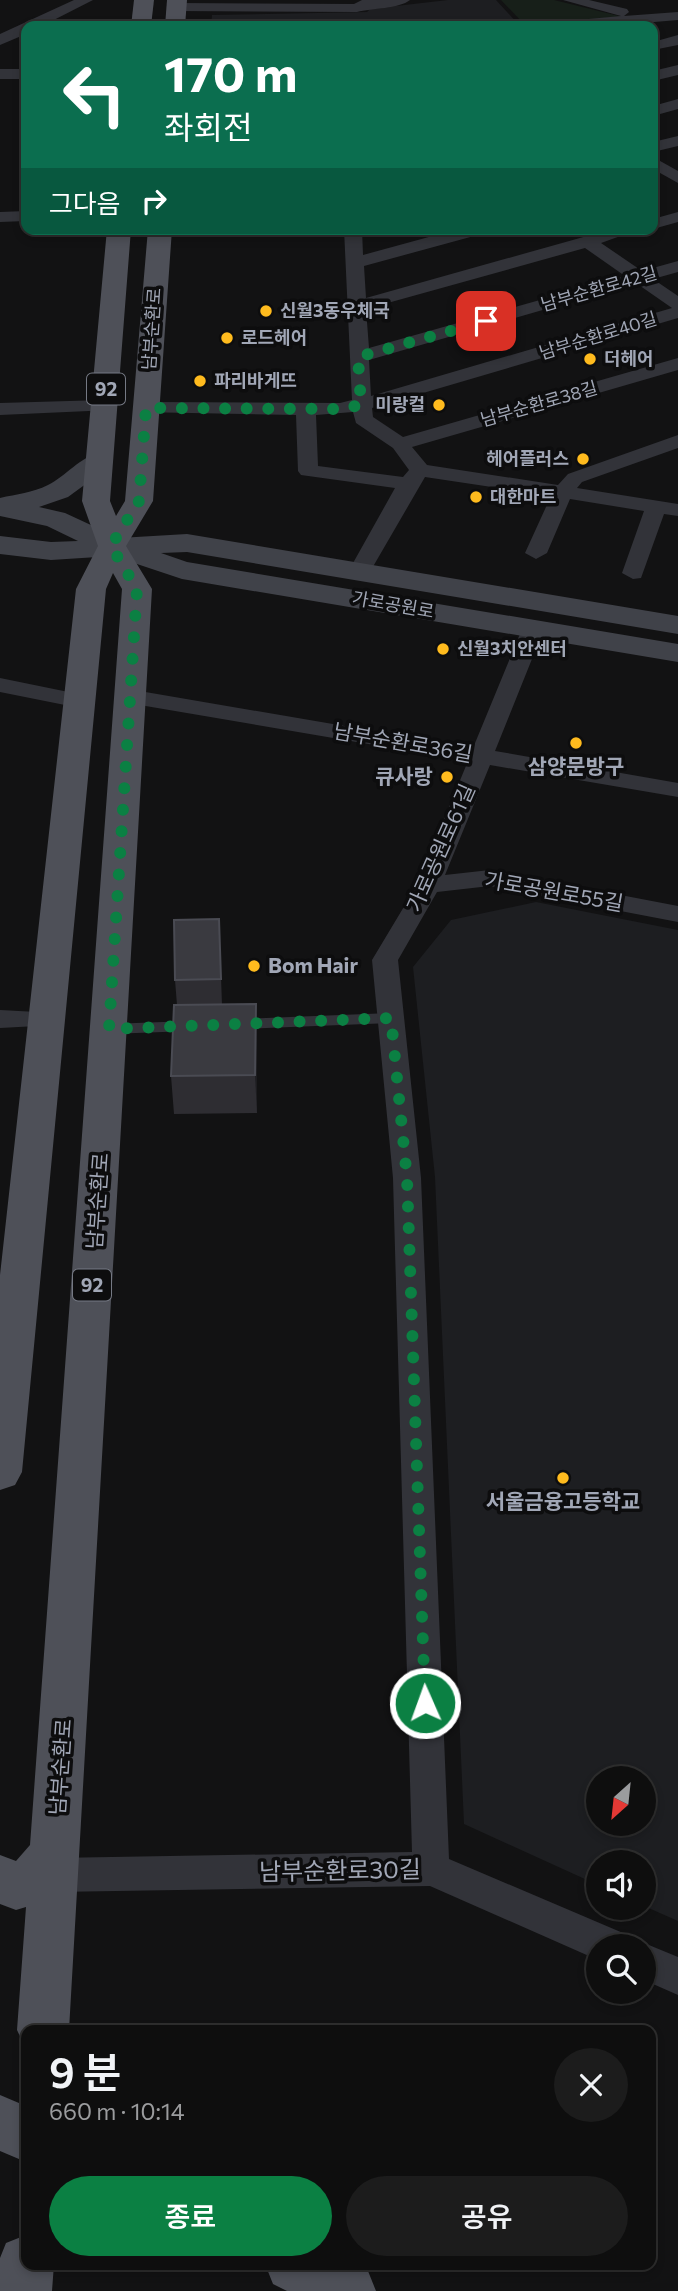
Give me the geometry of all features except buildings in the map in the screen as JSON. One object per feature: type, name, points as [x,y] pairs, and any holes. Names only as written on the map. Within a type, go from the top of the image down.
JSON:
[{"type":"main road","points":[[142,21],[144,0]]},
{"type":"main road","name":"남부순환로","points":[[43,2025],[137,589],[111,546],[96,500],[118,235]]},
{"type":"main road","name":"남부순환로","points":[[0,1472],[91,589],[111,546],[139,501],[160,235]]},
{"type":"main road","points":[[0,506],[39,500],[58,493],[99,461]]},
{"type":"main road","name":"가로공원로","points":[[0,506],[55,519],[111,546],[182,570],[678,653]]},
{"type":"main road","name":"가로공원로","points":[[0,545],[51,551],[187,542],[678,625]]},
{"type":"main road","points":[[0,1880],[16,1886],[30,1882],[55,1864]]},
{"type":"main road","points":[[0,2122],[21,2132]]},
{"type":"main road","points":[[24,2291],[26,2270]]},
{"type":"main road","points":[[305,2270],[348,2291]]},
{"type":"street","points":[[41,21],[86,0]]},
{"type":"street","points":[[176,11],[357,8],[361,2],[403,0]]},
{"type":"street","points":[[570,0],[645,18]]},
{"type":"street","points":[[612,21],[678,16]]},
{"type":"street","points":[[0,40],[21,30]]},
{"type":"street","points":[[658,45],[678,40]]},
{"type":"street","points":[[658,75],[678,70]]},
{"type":"street","points":[[0,74],[21,74]]},
{"type":"street","points":[[658,110],[678,104]]},
{"type":"street","points":[[658,146],[678,141]]},
{"type":"street","points":[[658,165],[677,177]]},
{"type":"street","points":[[658,181],[677,177]]},
{"type":"street","points":[[0,217],[21,216]]},
{"type":"street","points":[[658,223],[678,217]]},
{"type":"street","points":[[352,235],[363,419],[400,444],[414,477]]},
{"type":"street","points":[[354,263],[457,235]]},
{"type":"street","points":[[356,306],[612,235]]},
{"type":"street","points":[[588,242],[678,304]]},
{"type":"street","name":"남부순환로42길","points":[[358,357],[678,266]]},
{"type":"street","name":"남부순환로40길","points":[[146,408],[340,409],[678,312]]},
{"type":"street","points":[[655,319],[678,335]]},
{"type":"street","name":"남부순환로38길","points":[[400,444],[678,364]]},
{"type":"street","points":[[0,409],[104,406]]},
{"type":"street","points":[[306,409],[308,471],[414,477],[563,492],[678,510]]},
{"type":"street","points":[[536,553],[563,492],[575,478],[678,442]]},
{"type":"street","points":[[359,572],[414,477]]},
{"type":"street","points":[[633,573],[656,506]]},
{"type":"street","name":"가로공원로61길","points":[[431,1868],[407,1178],[385,960],[429,885],[533,629]]},
{"type":"street","points":[[0,685],[80,701]]},
{"type":"street","name":"남부순환로36길","points":[[128,696],[678,790]]},
{"type":"street","name":"가로공원로55길","points":[[429,885],[490,878],[678,914]]},
{"type":"street","points":[[0,1019],[47,1019]]},
{"type":"street","name":"남부순환로30길","points":[[55,1864],[431,1868],[586,1936]]},
{"type":"street","points":[[656,1966],[678,1976]]},
{"type":"lane","points":[[230,1025],[391,1018]]},
{"type":"lane","points":[[109,1029],[203,1026]]},
{"type":"shaded area","points":[[448,0],[496,0],[515,21],[211,21],[212,15],[367,12],[370,9]]},
{"type":"shaded area","points":[[501,0],[554,0],[623,17],[566,21],[521,21]]},
{"type":"shaded area","name":"서울금융고등학교","points":[[536,902],[678,930],[678,1921],[656,1911],[656,1850],[586,1850],[586,1880],[464,1824],[435,1177],[413,967],[451,920]]},
{"type":"place","name":"신월3동우체국","points":[[266,311]]},
{"type":"place","name":"로드헤어","points":[[227,338]]},
{"type":"place","name":"더헤어","points":[[590,359]]},
{"type":"place","name":"파리바게뜨","points":[[200,381]]},
{"type":"place","name":"미랑컬","points":[[439,405]]},
{"type":"place","name":"헤어플러스","points":[[583,459]]},
{"type":"place","name":"대한마트","points":[[476,497]]},
{"type":"place","name":"신월3치안센터","points":[[443,649]]},
{"type":"place","name":"삼양문방구","points":[[576,743]]},
{"type":"place","name":"큐사랑","points":[[447,777]]},
{"type":"place","name":"Bom Hair","points":[[254,966]]},
{"type":"place","name":"서울금융고등학교","points":[[563,1478]]},
{"type":"route","points":[[425,1703],[407,1178],[391,1018],[109,1029],[128,696],[137,589],[111,546],[139,501],[146,408],[340,409],[361,405],[358,357],[486,321]]}]
